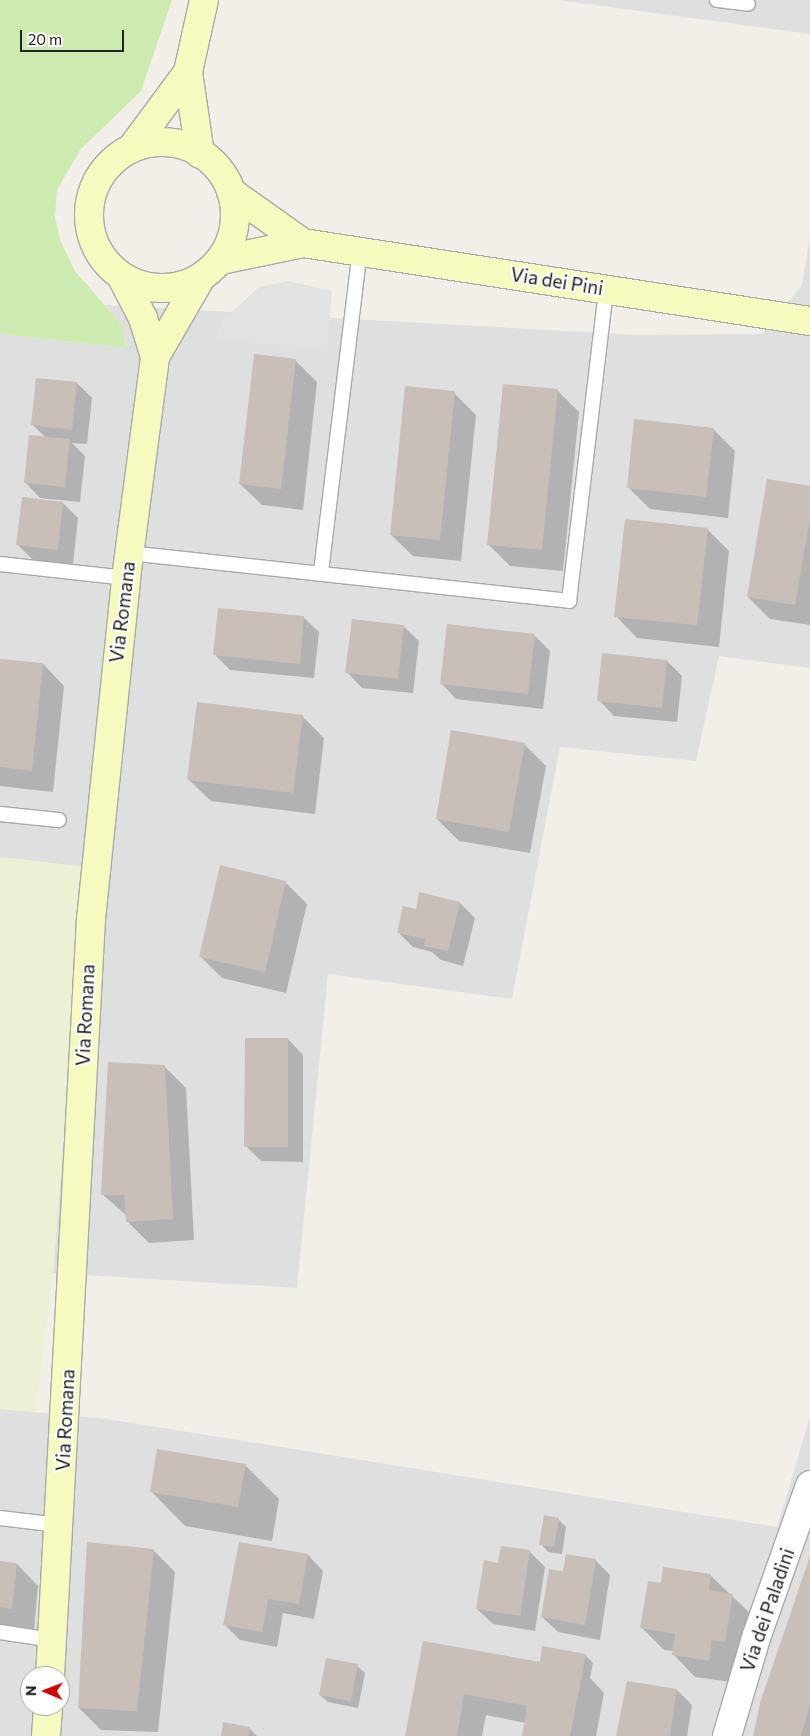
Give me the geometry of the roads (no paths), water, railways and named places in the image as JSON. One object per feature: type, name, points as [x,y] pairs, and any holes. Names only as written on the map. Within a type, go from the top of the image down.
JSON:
[{"type":"main road","points":[[200,154],[188,72],[204,0]]},
{"type":"main road","points":[[155,357],[142,318],[121,276],[101,254],[93,239],[89,216],[95,190],[108,166],[131,149],[188,72]]},
{"type":"main road","points":[[131,149],[168,142],[200,154],[220,174],[231,192],[303,242]]},
{"type":"main road","points":[[155,357],[200,279],[221,260],[233,226],[231,192]]},
{"type":"main road","points":[[221,260],[303,242]]},
{"type":"main road","name":"Via dei Pini","points":[[303,242],[360,249],[810,321]]},
{"type":"main road","points":[[121,276],[161,288],[200,279]]},
{"type":"main road","name":"Via Romana","points":[[51,1666],[90,919],[128,565],[155,357]]},
{"type":"main road","points":[[46,1736],[47,1716]]},
{"type":"street","name":"Via dei Paladini","points":[[727,1736],[757,1635],[810,1486]]},
{"type":"lane","points":[[717,0],[748,4]]},
{"type":"lane","points":[[321,572],[360,249]]},
{"type":"lane","points":[[0,564],[128,565],[321,572],[568,601],[606,289]]},
{"type":"lane","points":[[0,814],[59,820]]},
{"type":"lane","points":[[0,1518],[59,1524]]},
{"type":"lane","points":[[0,1632],[53,1640]]}]
